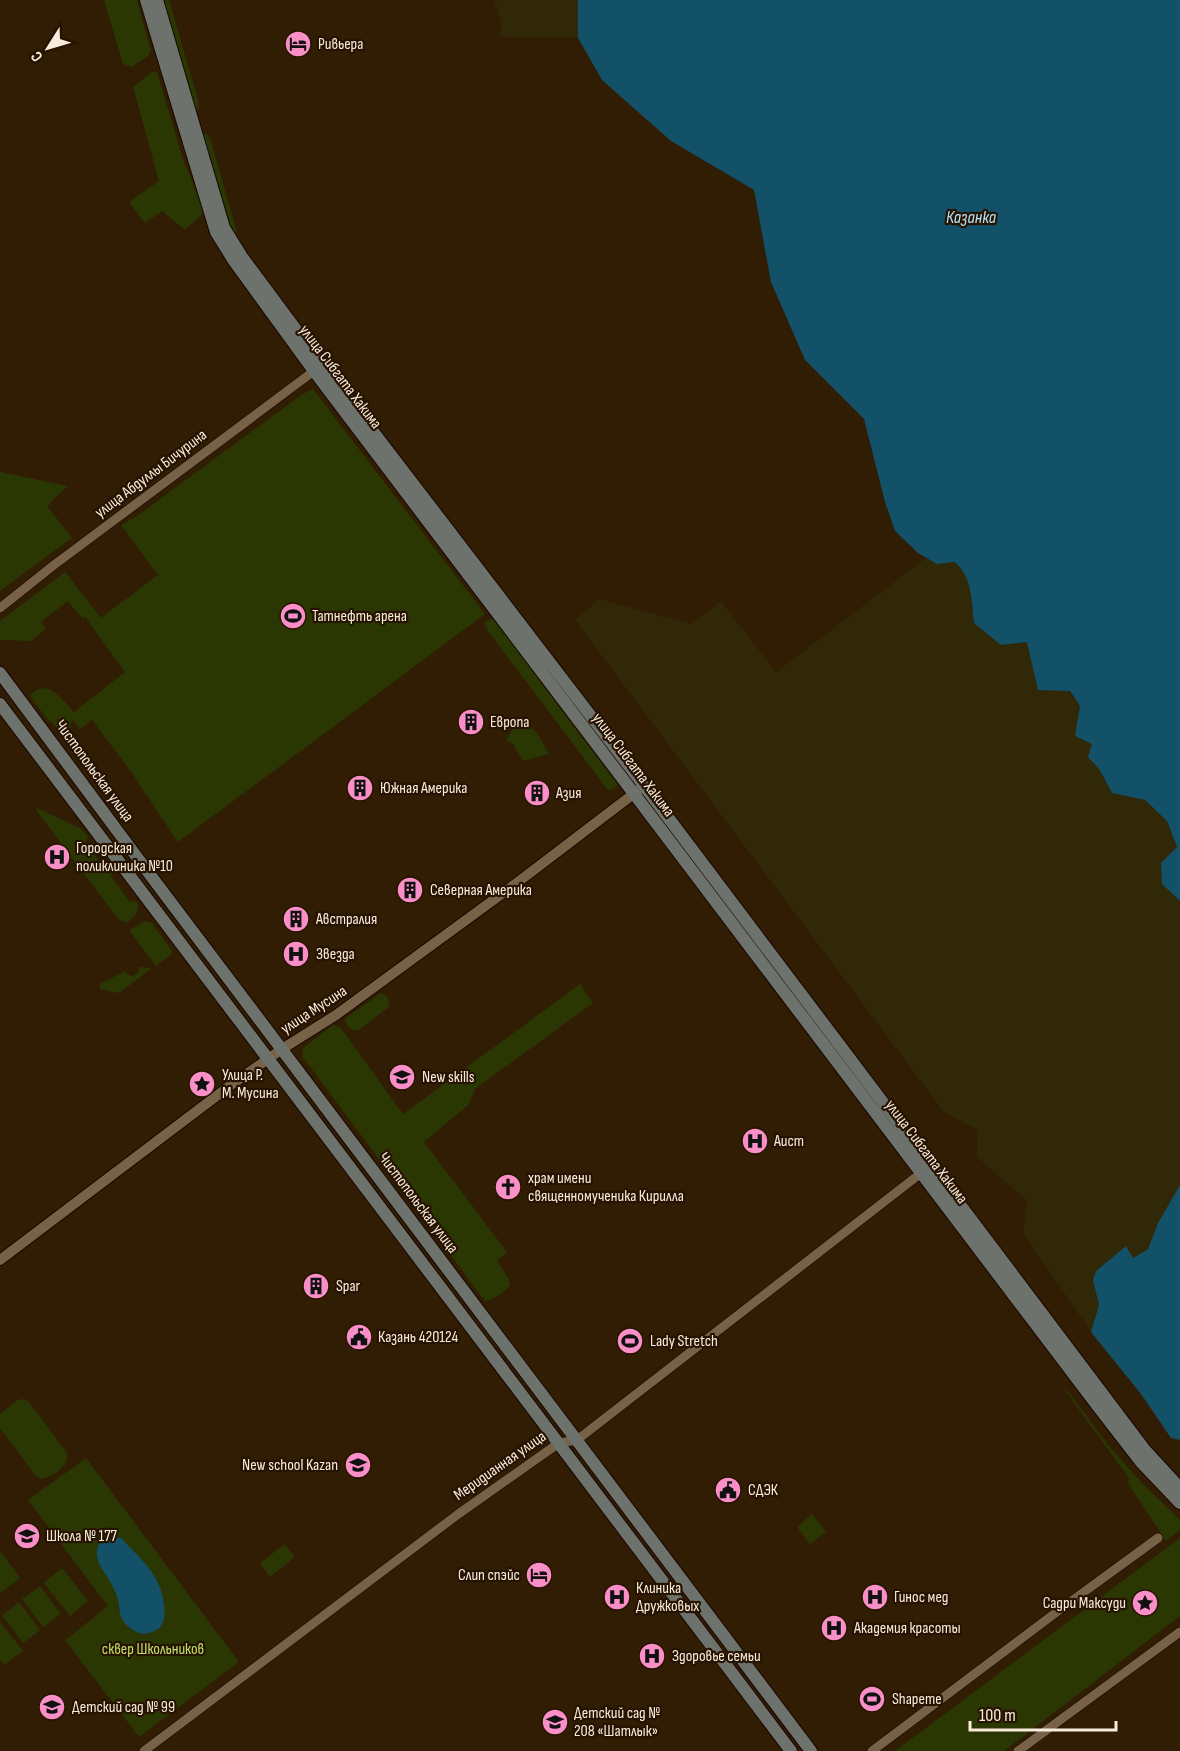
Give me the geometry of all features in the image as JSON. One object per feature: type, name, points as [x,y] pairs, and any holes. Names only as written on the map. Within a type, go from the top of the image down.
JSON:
[{"type":"main road","name":"улица Сибгата Хакима","points":[[146,0],[216,232],[234,261],[644,786],[1141,1462],[1180,1503]]},
{"type":"main road","name":"улица Сибгата Хакима","points":[[157,0],[224,228],[318,368],[634,793],[1145,1450],[1180,1488]]},
{"type":"main road","name":"Чистопольская улица","points":[[0,673],[811,1751]]},
{"type":"main road","name":"Чистопольская улица","points":[[0,704],[791,1751]]},
{"type":"street","name":"улица Абдуллы Бичурина","points":[[0,608],[318,368]]},
{"type":"street","name":"улица Мусина","points":[[0,1260],[268,1059],[336,1015],[518,882],[644,786]]},
{"type":"street","name":"Меридианная улица","points":[[144,1751],[457,1515],[559,1443],[577,1440],[926,1169]]},
{"type":"street","points":[[872,1751],[1158,1538]]},
{"type":"street","points":[[1018,1751],[1180,1632]]},
{"type":"green space","points":[[104,0],[137,0],[151,51],[148,56],[132,67],[123,64]]},
{"type":"green space","points":[[162,0],[169,0],[198,100],[199,109],[196,111]]},
{"type":"green space","points":[[152,72],[157,72],[183,159],[202,206],[202,214],[185,230],[162,211],[145,223],[129,202],[159,181],[133,87]]},
{"type":"green space","points":[[202,134],[207,134],[212,144],[237,233],[228,222]]},
{"type":"green space","name":"Татнефть арена","points":[[313,389],[485,614],[178,842],[132,773],[92,720],[80,729],[72,719],[68,740],[44,715],[30,696],[41,688],[47,689],[58,695],[73,713],[125,672],[85,617],[82,618],[68,601],[41,622],[46,629],[31,641],[0,640],[0,621],[65,572],[101,618],[158,575],[121,525],[137,516],[301,395]]},
{"type":"green space","points":[[0,472],[68,486],[47,506],[72,538],[0,591]]},
{"type":"green space","points":[[490,619],[494,620],[618,785],[614,789],[608,790],[485,627],[485,623]]},
{"type":"green space","points":[[520,717],[537,733],[549,754],[523,761],[513,744],[506,740]]},
{"type":"green space","points":[[37,808],[80,828],[88,836],[85,843],[105,868],[113,869],[111,876],[129,901],[137,902],[137,911],[132,918],[127,922],[119,920],[36,810]]},
{"type":"green space","points":[[145,921],[152,923],[172,951],[172,954],[156,966],[129,930]]},
{"type":"green space","points":[[140,967],[152,968],[119,993],[100,989],[100,984],[125,971],[127,975],[133,976],[138,973]]},
{"type":"green space","points":[[580,984],[593,1003],[475,1089],[469,1104],[424,1142],[507,1252],[497,1261],[509,1279],[510,1285],[499,1295],[485,1301],[302,1056],[303,1048],[333,1025],[341,1028],[403,1114]]},
{"type":"green space","points":[[381,993],[387,996],[390,1006],[360,1029],[351,1029],[345,1021],[346,1018]]},
{"type":"green space","points":[[1064,1386],[1108,1445],[1139,1480],[1180,1520],[1180,1530],[1166,1541],[1128,1483],[1129,1478]]},
{"type":"green space","points":[[24,1399],[29,1402],[67,1453],[63,1466],[56,1473],[42,1479],[36,1476],[0,1428],[0,1414],[18,1400]]},
{"type":"green space","name":"сквер Школьников","points":[[86,1458],[239,1662],[139,1737],[65,1640],[108,1606],[28,1500]]},
{"type":"green space","points":[[812,1514],[826,1532],[810,1544],[797,1527]]},
{"type":"green space","points":[[1180,1538],[1180,1616],[1004,1751],[895,1751]]},
{"type":"green space","points":[[285,1544],[295,1557],[270,1577],[260,1563]]},
{"type":"green space","points":[[0,1551],[20,1578],[0,1593]]},
{"type":"green space","points":[[62,1568],[88,1601],[70,1616],[44,1583]]},
{"type":"green space","points":[[40,1586],[61,1614],[43,1627],[22,1599]]},
{"type":"green space","points":[[19,1602],[40,1630],[23,1643],[2,1615]]},
{"type":"green space","points":[[0,1622],[23,1651],[4,1665],[0,1660]]},
{"type":"sand","points":[[494,0],[578,0],[578,38],[500,37],[501,22]]},
{"type":"sand","points":[[926,558],[937,564],[955,562],[961,568],[968,582],[975,623],[1028,641],[1080,706],[1075,736],[1093,744],[1088,757],[1099,769],[1111,793],[1145,800],[1167,821],[1177,847],[1161,863],[1162,883],[1180,901],[1180,1185],[1158,1223],[1148,1249],[1133,1258],[1126,1246],[1096,1271],[1093,1280],[1099,1305],[1091,1332],[1023,1233],[1027,1201],[977,1157],[977,1130],[943,1111],[575,620],[599,599],[691,624],[721,601],[776,672]]},
{"type":"water","name":"Казанка","points":[[578,0],[1180,0],[1180,901],[1162,884],[1161,863],[1177,847],[1167,821],[1145,800],[1112,793],[1099,769],[1088,757],[1092,744],[1075,736],[1080,706],[1070,691],[1038,690],[1027,642],[1001,645],[974,623],[970,590],[961,568],[955,562],[937,564],[918,553],[895,531],[885,502],[864,419],[805,360],[771,282],[754,190],[671,141],[602,80],[578,38]]},
{"type":"water","points":[[1180,1185],[1180,1440],[1171,1438],[1141,1394],[1091,1332],[1099,1305],[1093,1280],[1096,1271],[1126,1246],[1133,1258],[1148,1249],[1158,1223]]},
{"type":"water","points":[[109,1537],[121,1538],[149,1568],[159,1584],[164,1616],[160,1627],[153,1632],[139,1633],[122,1620],[116,1594],[99,1564],[97,1555],[98,1546]]},
{"type":"place","name":"Ривьера","points":[[298,44]]},
{"type":"place","name":"Татнефть арена","points":[[293,616]]},
{"type":"place","name":"Европа","points":[[471,722]]},
{"type":"place","name":"Южная Америка","points":[[360,788]]},
{"type":"place","name":"Азия","points":[[537,793]]},
{"type":"place","name":"Городская поликлиника №10","points":[[57,857]]},
{"type":"place","name":"Северная Америка","points":[[410,890]]},
{"type":"place","name":"Австралия","points":[[296,919]]},
{"type":"place","name":"Звезда","points":[[296,954]]},
{"type":"place","name":"New skills","points":[[402,1077]]},
{"type":"place","name":"Улица Р. М. Мусина","points":[[202,1084]]},
{"type":"place","name":"Аист","points":[[755,1141]]},
{"type":"place","name":"храм имени священномученика Кирилла","points":[[508,1187]]},
{"type":"place","name":"Spar","points":[[316,1286]]},
{"type":"place","name":"Казань 420124","points":[[359,1337]]},
{"type":"place","name":"Lady Stretch","points":[[630,1341]]},
{"type":"place","name":"New school Kazan","points":[[358,1465]]},
{"type":"place","name":"СДЭК","points":[[728,1490]]},
{"type":"place","name":"Школа № 177","points":[[27,1536]]},
{"type":"place","name":"Слип спэйс","points":[[539,1575]]},
{"type":"place","name":"Клиника Дружковых","points":[[617,1597]]},
{"type":"place","name":"Гинос мед","points":[[875,1597]]},
{"type":"place","name":"Садри Максуди","points":[[1145,1603]]},
{"type":"place","name":"Академия красоты","points":[[834,1628]]},
{"type":"place","name":"Здоровье семьи","points":[[652,1656]]},
{"type":"place","name":"Shapeme","points":[[872,1699]]},
{"type":"place","name":"Детский сад № 99","points":[[52,1707]]},
{"type":"place","name":"Детский сад № 208 «Шатлык»","points":[[555,1722]]}]
